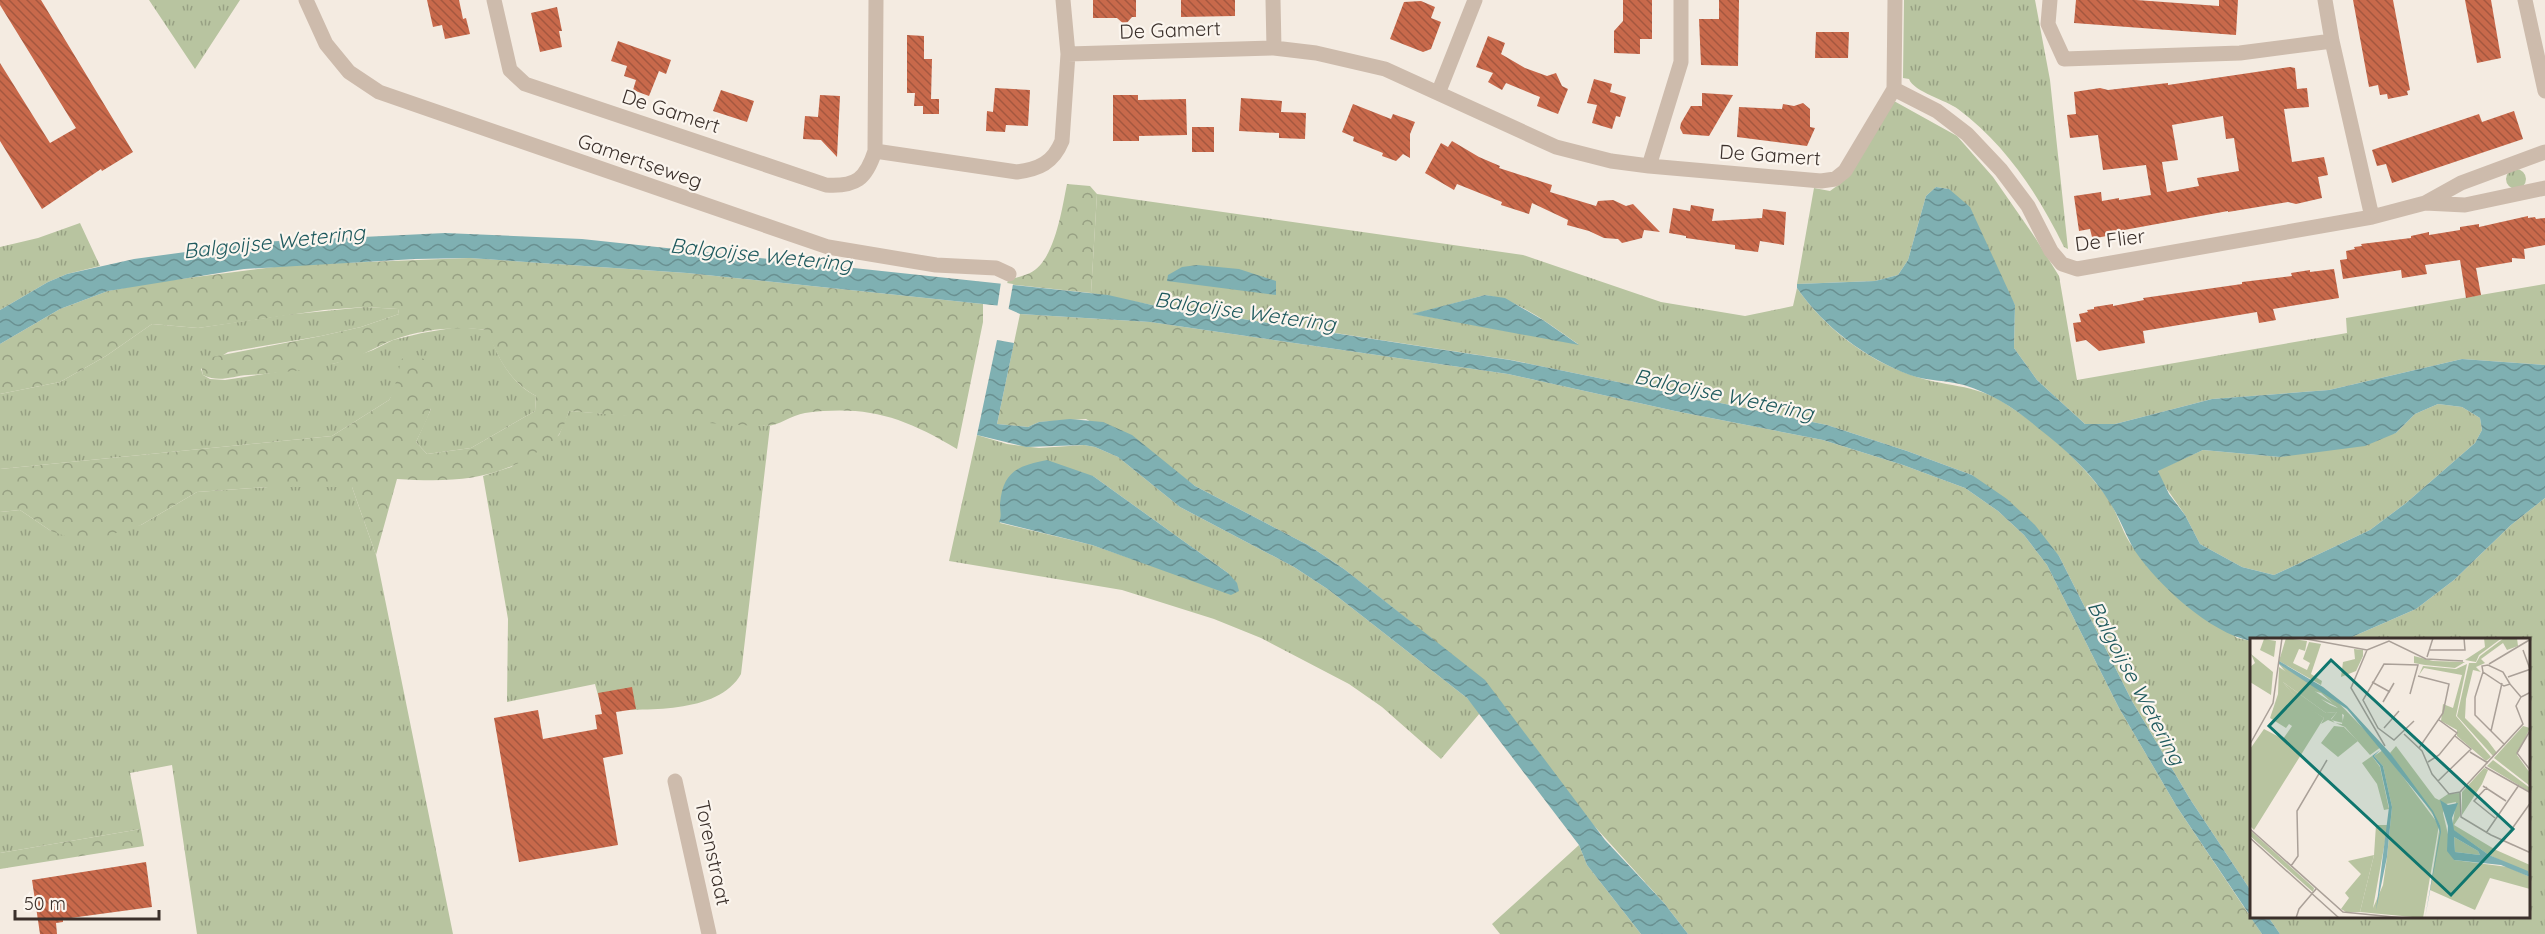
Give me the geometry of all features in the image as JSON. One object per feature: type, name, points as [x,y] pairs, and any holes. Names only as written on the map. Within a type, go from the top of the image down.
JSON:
[{"type":"street","name":"Gamertseweg","points":[[306,0],[326,44],[349,72],[380,92],[828,247],[936,265],[996,268],[1009,274]]},
{"type":"street","name":"De Gamert","points":[[494,0],[510,70],[525,84],[826,185],[842,186],[859,180],[869,169],[875,151],[876,0]]},
{"type":"street","points":[[875,151],[1017,172],[1035,170],[1048,163],[1058,152],[1062,141],[1068,54],[1063,0]]},
{"type":"street","points":[[1272,0],[1274,48]]},
{"type":"street","points":[[1439,92],[1474,0]]},
{"type":"street","points":[[1649,166],[1681,62],[1681,0]]},
{"type":"street","points":[[1894,89],[1895,0]]},
{"type":"street","points":[[2050,0],[2048,24],[2064,59],[2240,53],[2332,41]]},
{"type":"street","points":[[2325,0],[2332,41],[2372,217]]},
{"type":"street","points":[[2525,0],[2545,91]]},
{"type":"street","name":"De Gamert","points":[[1068,54],[1274,48],[1316,53],[1385,69],[1556,147],[1649,166],[1821,181],[1835,179],[1845,171],[1894,89]]},
{"type":"street","name":"De Flier","points":[[1894,89],[1937,111],[1967,134],[2001,170],[2028,206],[2051,251],[2062,264],[2076,269],[2372,217],[2425,203],[2461,183],[2545,152]]},
{"type":"street","name":"De Flier","points":[[2425,203],[2465,205],[2545,188]]},
{"type":"street","name":"Torenstraat","points":[[675,781],[709,934]]},
{"type":"green space","points":[[149,0],[240,0],[195,69]]},
{"type":"green space","points":[[1904,0],[2035,0],[2050,80],[2068,249],[2064,247],[2032,190],[1991,138],[1958,109],[1917,88],[1909,79],[1903,78]]},
{"type":"green space","points":[[1894,101],[1957,136],[1993,177],[2036,239],[2059,276],[2077,380],[2347,333],[2346,318],[2545,284],[2545,365],[2462,359],[2329,390],[2212,399],[2115,424],[2085,424],[2037,380],[2014,348],[2015,305],[1949,189],[1936,187],[1926,196],[1908,260],[1898,275],[1875,281],[1797,284],[1814,188],[1830,191],[1841,183]]},
{"type":"green space","points":[[2512,169],[2520,169],[2526,175],[2526,183],[2520,189],[2512,189],[2506,183],[2506,175]]},
{"type":"green space","points":[[1067,184],[1090,186],[1097,194],[1091,293],[1007,284],[1008,280],[1030,273],[1039,267],[1046,257],[1060,220]]},
{"type":"green space","points":[[1097,194],[1523,255],[1661,302],[1745,316],[1793,306],[1797,288],[1820,316],[1862,351],[1894,368],[1923,379],[1982,392],[1994,397],[2035,424],[2087,472],[2113,506],[2132,547],[2173,585],[2237,638],[2250,641],[2250,889],[2190,799],[2132,701],[2059,556],[1972,475],[1827,425],[1511,360],[1152,305],[1091,293]],"holes":[[[1485,295],[1510,302],[1534,314],[1578,344],[1414,314]]]},
{"type":"green space","points":[[80,223],[100,266],[67,274],[48,282],[0,310],[0,247],[38,238]]},
{"type":"green space","points":[[469,258],[687,273],[983,304],[983,322],[957,449],[902,421],[867,412],[805,413],[766,426],[569,411],[557,437],[515,465],[466,478],[397,479],[376,555],[352,487],[268,487],[197,492],[141,525],[85,543],[51,531],[20,510],[0,512],[0,469],[332,436],[389,400],[402,359],[405,355],[410,354],[421,357],[430,365],[435,386],[431,410],[416,442],[427,454],[471,448],[535,411],[536,396],[518,383],[505,368],[487,330],[463,328],[416,333],[388,342],[351,359],[300,370],[220,379],[203,375],[203,364],[212,357],[361,327],[399,314],[398,309],[365,307],[324,310],[198,328],[152,324],[106,356],[60,382],[0,394],[0,344],[60,309],[108,291],[149,283],[290,265]]},
{"type":"green space","points":[[365,307],[398,309],[399,314],[361,327],[321,336],[228,352],[201,369],[203,375],[210,379],[225,380],[336,363],[393,340],[422,333],[458,327],[488,330],[506,368],[519,384],[536,396],[535,411],[471,448],[427,454],[416,442],[431,409],[403,357],[395,391],[389,400],[332,436],[0,469],[0,394],[60,382],[106,356],[152,324],[198,328],[285,315]]},
{"type":"green space","points":[[1020,314],[1150,322],[1508,374],[1675,411],[1823,440],[1903,465],[1965,488],[1998,511],[2024,535],[2047,565],[2119,708],[2177,807],[2262,934],[1688,934],[1664,903],[1407,619],[1344,569],[1308,545],[1195,486],[1167,465],[1086,419],[1039,422],[1028,427],[997,424]]},
{"type":"green space","points":[[2438,404],[2462,407],[2480,418],[2482,430],[2475,443],[2406,503],[2370,530],[2274,575],[2242,567],[2200,544],[2185,515],[2160,479],[2158,470],[2203,450],[2280,457],[2396,433],[2415,414]]},
{"type":"green space","points":[[569,411],[770,426],[741,674],[730,687],[715,697],[678,707],[602,710],[595,684],[507,702],[508,619],[483,476],[511,467],[559,435]]},
{"type":"green space","points":[[977,435],[1007,444],[1039,448],[1084,445],[1095,447],[1118,457],[1180,507],[1294,567],[1329,590],[1467,698],[1480,713],[1441,759],[1382,707],[1349,684],[1261,638],[1214,619],[1122,590],[949,561]],"holes":[[[1093,476],[1228,573],[1161,569],[1092,545],[1000,523],[1001,519]]]},
{"type":"green space","points":[[268,487],[352,487],[376,555],[453,934],[197,934],[172,765],[130,773],[141,829],[0,853],[0,512],[20,510],[51,531],[141,525],[197,492]]},
{"type":"green space","points":[[2545,498],[2545,934],[2280,934],[2270,919],[2530,919],[2530,638],[2350,638],[2416,609],[2454,580],[2511,525]]},
{"type":"green space","points":[[141,829],[144,846],[0,869],[0,853]]},
{"type":"green space","points":[[1579,845],[1587,865],[1641,934],[1500,934],[1492,924]]},
{"type":"water","points":[[1936,187],[1949,189],[1970,207],[2015,305],[2014,348],[2037,380],[2085,424],[2115,424],[2212,399],[2329,390],[2462,359],[2545,365],[2545,498],[2511,525],[2454,580],[2416,609],[2350,638],[2250,638],[2250,641],[2235,636],[2202,618],[2157,578],[2135,551],[2114,509],[2095,482],[2068,453],[2030,421],[2003,402],[1974,388],[1916,377],[1877,360],[1833,328],[1797,288],[1797,284],[1875,281],[1898,275],[1908,260],[1926,196]],"holes":[[[2438,404],[2462,407],[2480,418],[2482,430],[2475,443],[2406,503],[2370,530],[2274,575],[2242,567],[2200,544],[2185,515],[2169,494],[2158,471],[2203,450],[2280,457],[2365,446],[2396,433],[2415,414]]]},
{"type":"water","name":"Balgoijse Wetering","points":[[445,233],[582,239],[1108,295],[1152,305],[1510,360],[1827,425],[1907,451],[1972,475],[2007,499],[2035,525],[2059,556],[2132,701],[2190,799],[2250,889],[2250,916],[2177,807],[2119,708],[2047,565],[2024,535],[1998,511],[1965,488],[1903,465],[1823,440],[1675,411],[1508,374],[1150,322],[1020,314],[1002,306],[687,273],[469,258],[244,269],[108,291],[60,309],[0,344],[0,310],[48,282],[67,274],[134,259],[259,242]]},
{"type":"water","points":[[1197,265],[1239,269],[1276,281],[1276,295],[1167,281],[1168,275],[1182,267]]},
{"type":"water","points":[[1485,295],[1505,298],[1543,320],[1579,345],[1412,314]]},
{"type":"water","points":[[997,340],[1014,343],[997,424],[1028,427],[1039,422],[1070,419],[1103,422],[1132,435],[1195,486],[1308,545],[1344,569],[1485,680],[1605,840],[1664,903],[1688,934],[1641,934],[1587,865],[1579,845],[1467,698],[1329,590],[1294,567],[1180,507],[1118,457],[1084,445],[1026,447],[977,435]]},
{"type":"water","points":[[1047,460],[1093,476],[1228,573],[1237,583],[1239,591],[1231,595],[1092,545],[999,522],[1002,493],[1009,477],[1021,468]]},
{"type":"water","points":[[2252,919],[2270,919],[2280,934],[2262,934]]},
{"type":"pier","points":[[1001,282],[1013,284],[1008,312],[997,309]]},
{"type":"building","points":[[0,0],[41,0],[133,152],[102,171],[101,169],[42,209],[0,141],[0,63],[50,143],[76,128],[0,5]]},
{"type":"building","points":[[427,0],[459,0],[463,19],[466,18],[470,34],[445,39],[442,25],[433,27]]},
{"type":"building","points":[[1093,0],[1136,0],[1136,17],[1132,17],[1125,25],[1117,18],[1093,18]]},
{"type":"building","points":[[1181,0],[1235,0],[1235,16],[1181,17]]},
{"type":"building","points":[[1623,0],[1652,0],[1652,39],[1640,39],[1640,54],[1614,53],[1614,31],[1623,21]]},
{"type":"building","points":[[1719,0],[1739,0],[1738,66],[1701,65],[1699,19],[1719,19]]},
{"type":"building","points":[[2076,0],[2136,0],[2219,6],[2219,0],[2238,0],[2236,35],[2074,23]]},
{"type":"building","points":[[2353,0],[2393,0],[2410,90],[2407,91],[2408,95],[2388,99],[2387,94],[2380,95],[2378,85],[2369,87]]},
{"type":"building","points":[[2465,0],[2491,0],[2501,58],[2477,63]]},
{"type":"building","points":[[1421,1],[1435,7],[1431,18],[1441,22],[1431,49],[1423,52],[1390,39],[1404,2]]},
{"type":"building","points":[[557,7],[562,31],[559,31],[562,47],[540,52],[531,13]]},
{"type":"building","points":[[1816,32],[1849,32],[1848,58],[1815,58]]},
{"type":"building","points":[[907,35],[924,36],[924,59],[932,59],[931,99],[939,99],[939,114],[923,114],[923,106],[914,106],[915,93],[907,93]]},
{"type":"building","points":[[1488,36],[1505,43],[1501,54],[1525,68],[1547,76],[1556,73],[1562,86],[1568,89],[1558,114],[1537,106],[1540,97],[1506,83],[1502,90],[1488,82],[1493,73],[1476,67]]},
{"type":"building","points":[[618,41],[671,60],[666,74],[659,71],[649,96],[633,90],[636,80],[624,76],[627,66],[611,61]]},
{"type":"building","points":[[2295,68],[2297,89],[2307,88],[2309,107],[2284,109],[2292,162],[2324,157],[2328,175],[2318,177],[2322,198],[2296,204],[2288,202],[2228,211],[2124,230],[2117,234],[2096,238],[2092,237],[2090,229],[2079,231],[2074,196],[2101,192],[2102,201],[2151,195],[2146,165],[2103,170],[2098,135],[2070,138],[2067,115],[2076,114],[2074,92],[2100,88],[2108,90],[2168,83],[2168,85]],"holes":[[[2223,116],[2226,139],[2234,138],[2239,171],[2197,178],[2199,186],[2167,192],[2162,162],[2178,160],[2172,125]]]},
{"type":"building","points":[[1594,79],[1612,84],[1610,92],[1626,97],[1620,117],[1616,116],[1612,129],[1592,123],[1597,105],[1587,103]]},
{"type":"building","points":[[995,88],[1030,90],[1028,126],[1006,125],[1005,132],[986,131],[987,111],[993,112]]},
{"type":"building","points":[[721,90],[754,101],[747,122],[713,111]]},
{"type":"building","points":[[1702,93],[1733,95],[1709,136],[1683,134],[1680,128],[1681,123],[1691,106],[1702,106]]},
{"type":"building","points":[[820,95],[840,96],[837,157],[821,140],[803,139],[805,116],[818,117]]},
{"type":"building","points":[[1113,95],[1138,95],[1138,100],[1186,99],[1187,135],[1139,136],[1139,141],[1113,141]]},
{"type":"building","points":[[1241,98],[1282,101],[1281,112],[1306,113],[1305,139],[1279,138],[1279,133],[1239,131]]},
{"type":"building","points":[[1803,103],[1810,109],[1810,127],[1815,128],[1807,146],[1737,137],[1739,107],[1782,109],[1783,104],[1794,106]]},
{"type":"building","points":[[1353,104],[1391,119],[1393,114],[1415,122],[1410,134],[1410,158],[1403,154],[1396,161],[1382,156],[1383,153],[1353,141],[1354,137],[1342,132]]},
{"type":"building","points":[[2514,111],[2523,139],[2392,183],[2386,164],[2377,166],[2372,150],[2479,114],[2482,122]]},
{"type":"building","points":[[1192,127],[1214,127],[1214,152],[1192,152]]},
{"type":"building","points":[[1452,141],[1500,166],[1499,168],[1552,185],[1550,192],[1596,206],[1598,201],[1613,200],[1626,206],[1633,204],[1660,232],[1644,230],[1642,238],[1622,243],[1618,239],[1604,238],[1567,225],[1568,220],[1532,203],[1529,214],[1501,205],[1502,202],[1457,184],[1454,190],[1425,173],[1441,143],[1448,147]]},
{"type":"building","points":[[1691,205],[1714,209],[1712,221],[1762,218],[1763,209],[1786,212],[1784,245],[1760,241],[1758,252],[1735,249],[1735,245],[1686,238],[1686,236],[1669,233],[1673,208],[1690,211]]},
{"type":"building","points":[[2528,216],[2528,218],[2535,217],[2536,219],[2545,218],[2545,245],[2524,249],[2525,259],[2512,258],[2512,262],[2476,268],[2481,295],[2466,298],[2460,260],[2425,265],[2427,274],[2402,278],[2401,270],[2343,279],[2340,260],[2347,259],[2346,251],[2362,246],[2361,244],[2411,238],[2411,236],[2429,232],[2429,235],[2460,230],[2460,227],[2479,224],[2479,227]]},
{"type":"building","points":[[2334,269],[2339,298],[2273,309],[2276,320],[2259,323],[2257,312],[2143,331],[2145,343],[2099,351],[2086,340],[2076,342],[2073,323],[2081,322],[2079,314],[2088,312],[2087,310],[2094,309],[2094,307],[2113,304],[2113,306],[2144,300],[2143,298],[2292,276],[2291,273]]},
{"type":"building","points":[[632,687],[636,709],[616,712],[623,754],[603,758],[618,845],[519,862],[494,718],[538,710],[543,739],[597,729],[595,715],[602,714],[598,693]]},
{"type":"building","points":[[146,862],[152,907],[63,919],[63,922],[56,923],[57,934],[40,934],[32,880]]}]
